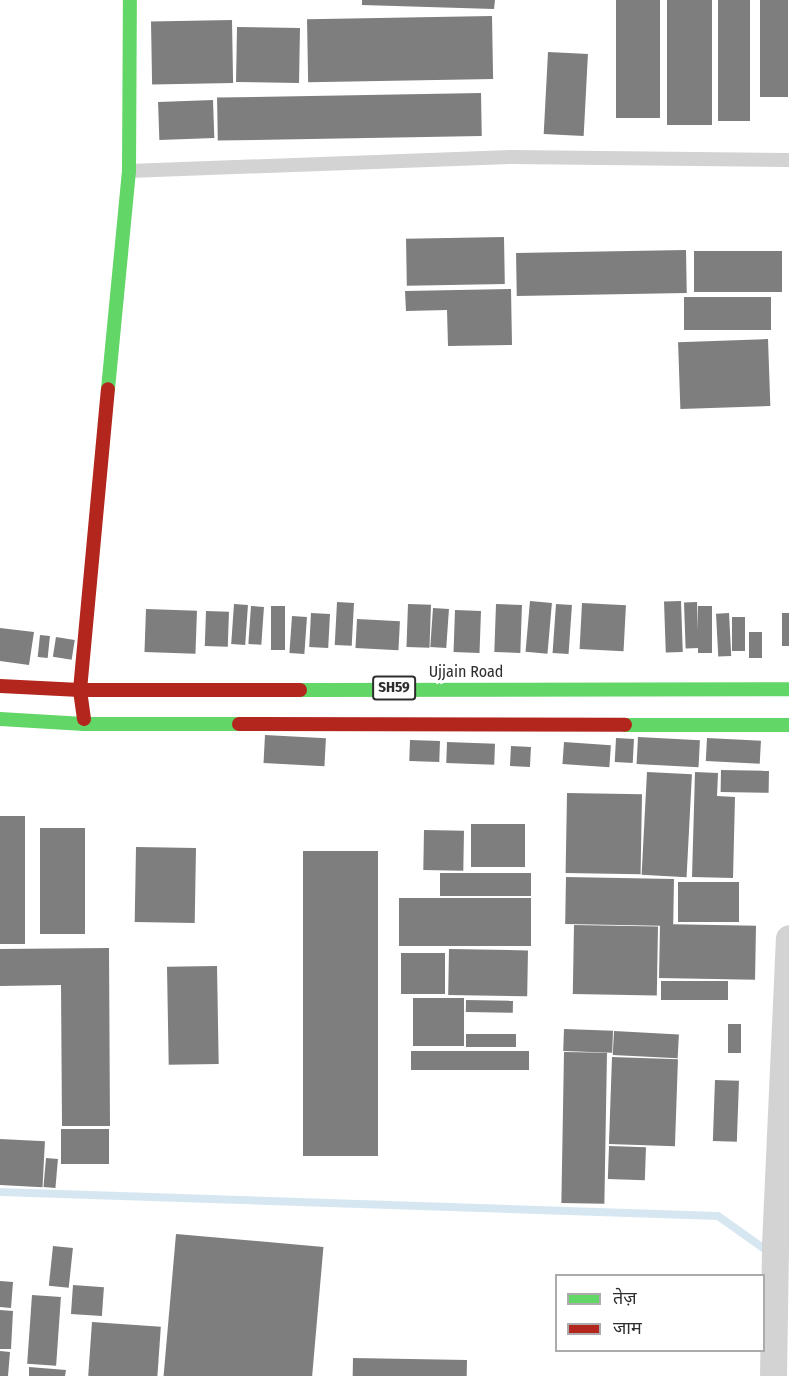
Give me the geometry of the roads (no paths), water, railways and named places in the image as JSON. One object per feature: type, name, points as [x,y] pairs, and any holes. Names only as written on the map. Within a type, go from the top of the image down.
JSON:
[{"type":"main road","points":[[84,724],[80,690],[129,171],[130,0]]},
{"type":"main road","name":"Ujjain Road","points":[[0,686],[80,690],[789,689]]},
{"type":"main road","name":"SH59","points":[[0,719],[84,724],[789,725]]},
{"type":"street","points":[[773,1376],[775,1245],[789,939]]},
{"type":"lane","points":[[129,171],[511,157],[789,160]]},
{"type":"waterway","points":[[0,1192],[718,1216],[770,1253],[789,1255]]}]
